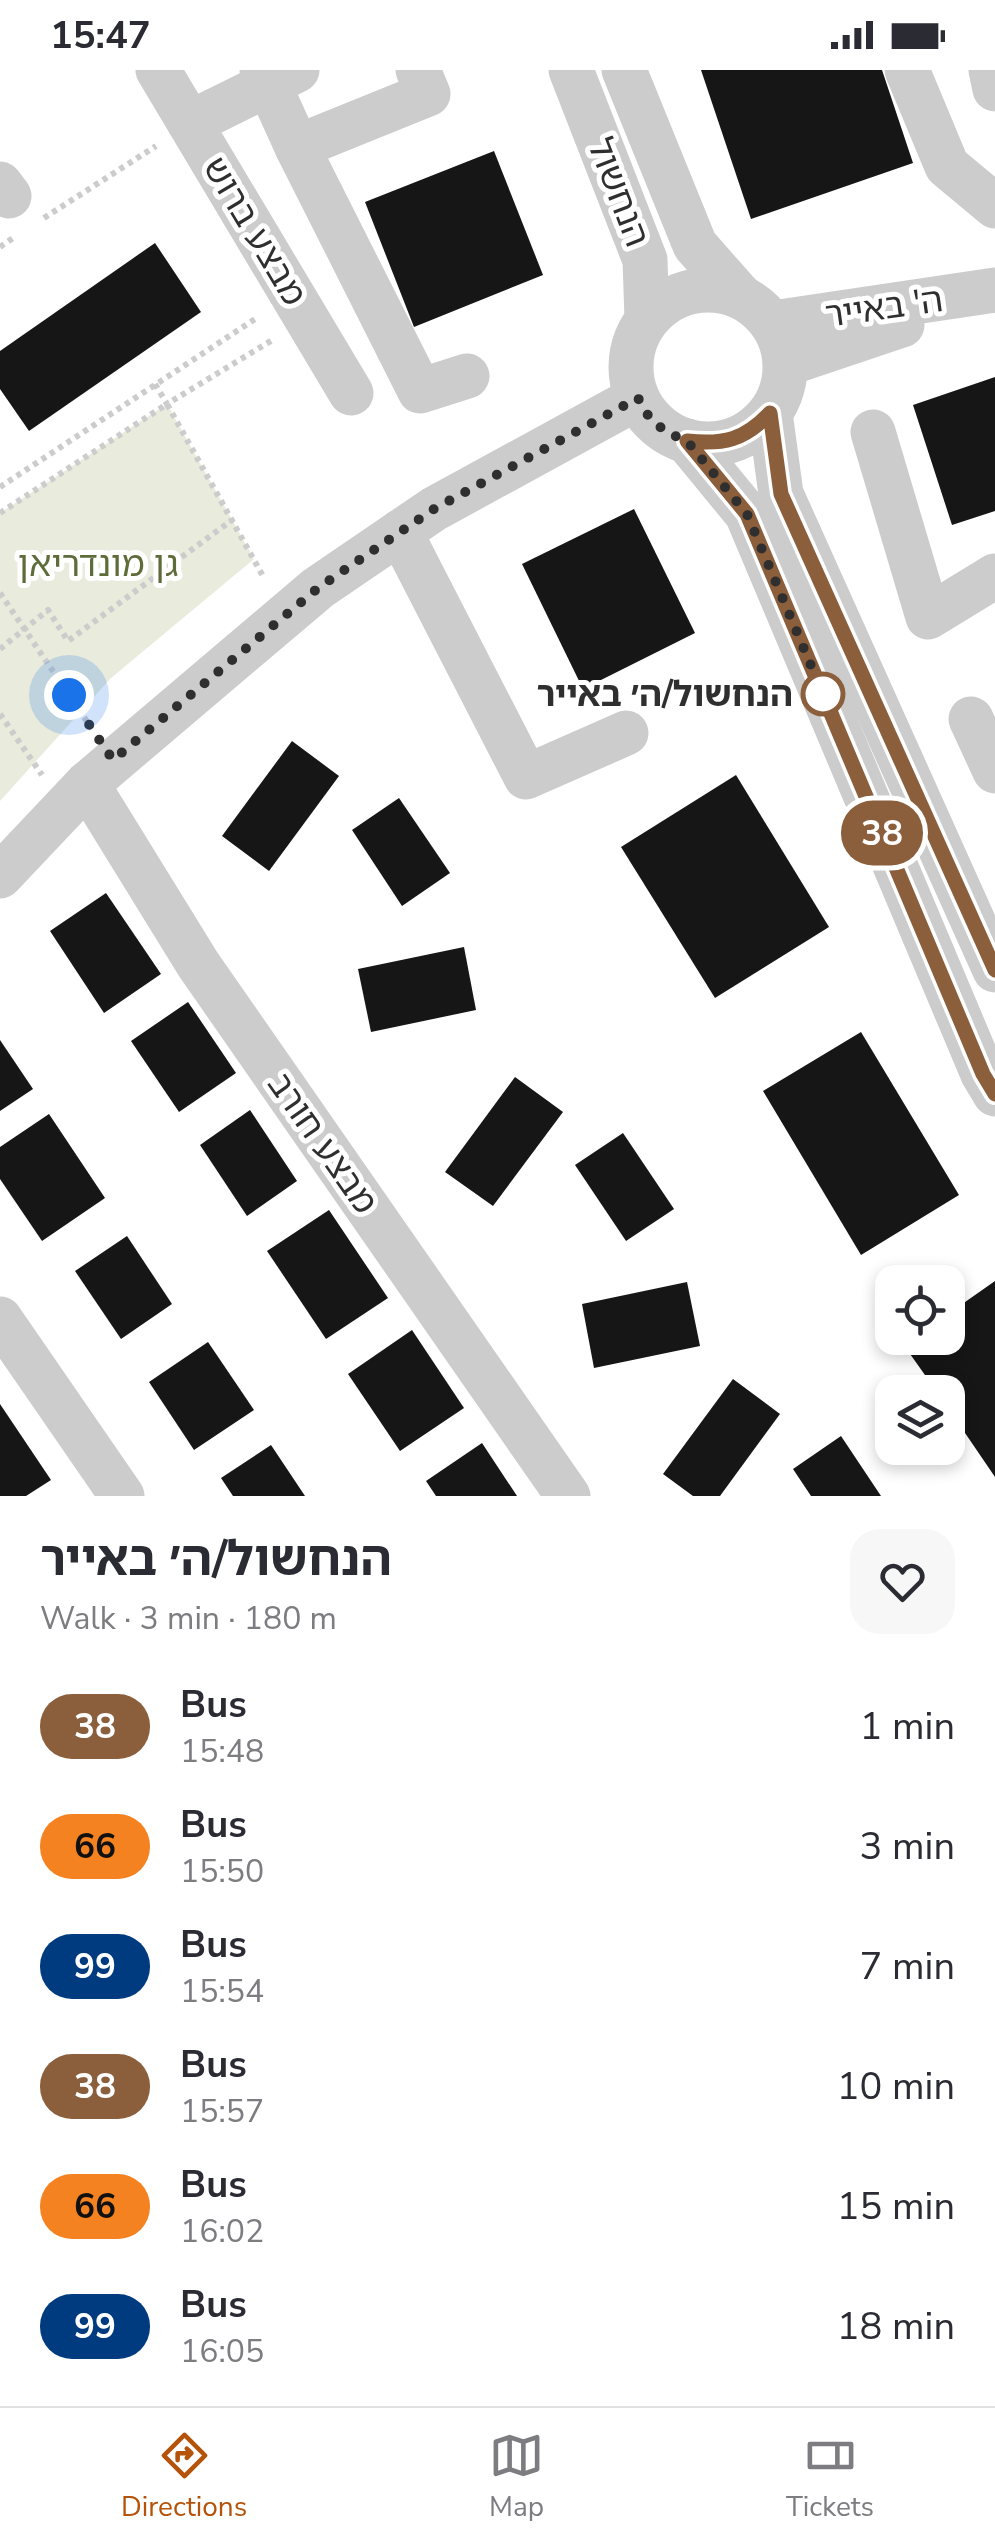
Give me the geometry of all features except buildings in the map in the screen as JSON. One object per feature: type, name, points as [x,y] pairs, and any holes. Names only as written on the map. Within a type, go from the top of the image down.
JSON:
[{"type":"street","name":"מבצע ברוש","points":[[158,70],[350,393]]},
{"type":"street","points":[[297,147],[428,94],[418,70]]},
{"type":"street","name":"הנחשול","points":[[570,70],[646,260],[647,319],[632,358],[638,398]]},
{"type":"street","name":"הנחשול","points":[[624,70],[694,245],[766,328]]},
{"type":"street","points":[[907,70],[947,166],[995,206]]},
{"type":"street","points":[[992,70],[995,89]]},
{"type":"street","points":[[190,123],[276,75],[297,147],[420,391],[467,376]]},
{"type":"street","points":[[0,876],[88,784],[285,615],[434,509],[638,398],[649,417],[666,432],[687,441],[710,444],[733,440],[754,430],[770,413],[782,390],[766,328],[716,290],[690,292],[666,302],[647,319]]},
{"type":"street","name":"ה' באייר","points":[[766,328],[995,292]]},
{"type":"street","points":[[770,413],[781,494],[995,970]]},
{"type":"street","points":[[872,432],[928,617],[995,576]]},
{"type":"street","points":[[687,441],[747,514],[983,1074],[995,1094]]},
{"type":"street","points":[[400,532],[526,777],[626,733]]},
{"type":"street","points":[[971,719],[995,771]]},
{"type":"street","name":"מבצע חורב","points":[[88,784],[198,964],[568,1496]]},
{"type":"street","points":[[0,1318],[122,1496]]},
{"type":"path","points":[[0,247],[14,211],[190,123]]},
{"type":"path","points":[[0,487],[154,384],[300,306]]},
{"type":"path","points":[[0,513],[167,404],[300,306]]},
{"type":"path","points":[[154,384],[285,615]]},
{"type":"path","points":[[0,649],[48,610],[68,641],[232,520]]},
{"type":"path","points":[[0,593],[25,630],[88,784]]},
{"type":"path","points":[[0,714],[88,784]]},
{"type":"green space","name":"גן מונדריאן","points":[[167,404],[254,559],[111,678],[0,801],[0,513]]},
{"type":"bus line","name":"38","points":[[995,970],[781,494],[770,413],[754,430],[733,440],[710,444],[687,441],[747,514],[983,1074],[995,1094]]},
{"type":"place","name":"הנחשול/ה׳ באייר","points":[[823,694]]},
{"type":"route","points":[[69,695],[113,760],[318,588],[434,509],[638,398],[649,417],[666,432],[687,441],[747,514],[823,694]]}]
